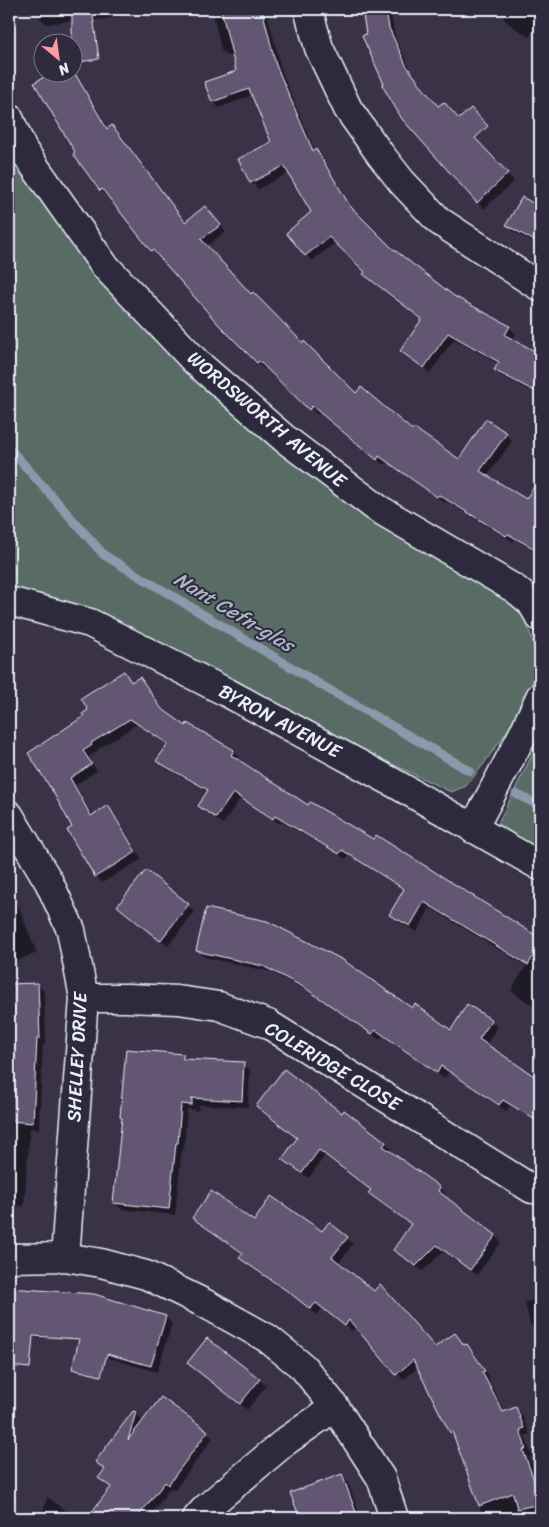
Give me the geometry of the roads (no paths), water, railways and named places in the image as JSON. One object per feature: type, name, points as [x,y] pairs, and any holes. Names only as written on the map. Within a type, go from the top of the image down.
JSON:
[{"type":"street","points":[[308,9],[319,48],[348,109],[402,182],[439,221],[540,287]]},
{"type":"street","name":"WORDSWORTH AVENUE","points":[[9,118],[23,150],[104,265],[196,362],[285,439],[377,508],[515,588],[531,602],[540,617]]},
{"type":"street","name":"BYRON AVENUE","points":[[9,601],[90,623],[228,693],[394,783],[540,866]]},
{"type":"street","points":[[473,829],[523,734],[540,697]]},
{"type":"street","name":"SHELLEY DRIVE","points":[[9,815],[49,882],[72,930],[84,998],[65,1257]]},
{"type":"street","name":"COLERIDGE CLOSE","points":[[84,998],[178,1000],[219,1006],[268,1024],[532,1189]]},
{"type":"street","points":[[9,1258],[65,1257],[101,1263],[146,1275],[204,1303],[267,1338],[303,1367],[335,1407],[381,1478],[394,1518]]},
{"type":"street","points":[[196,1518],[286,1441],[335,1407]]},
{"type":"waterway","name":"Nant Cefn-glas","points":[[9,448],[104,555],[326,688],[470,771]]},
{"type":"waterway","name":"Nant Cefn-glas","points":[[516,794],[540,806]]}]
